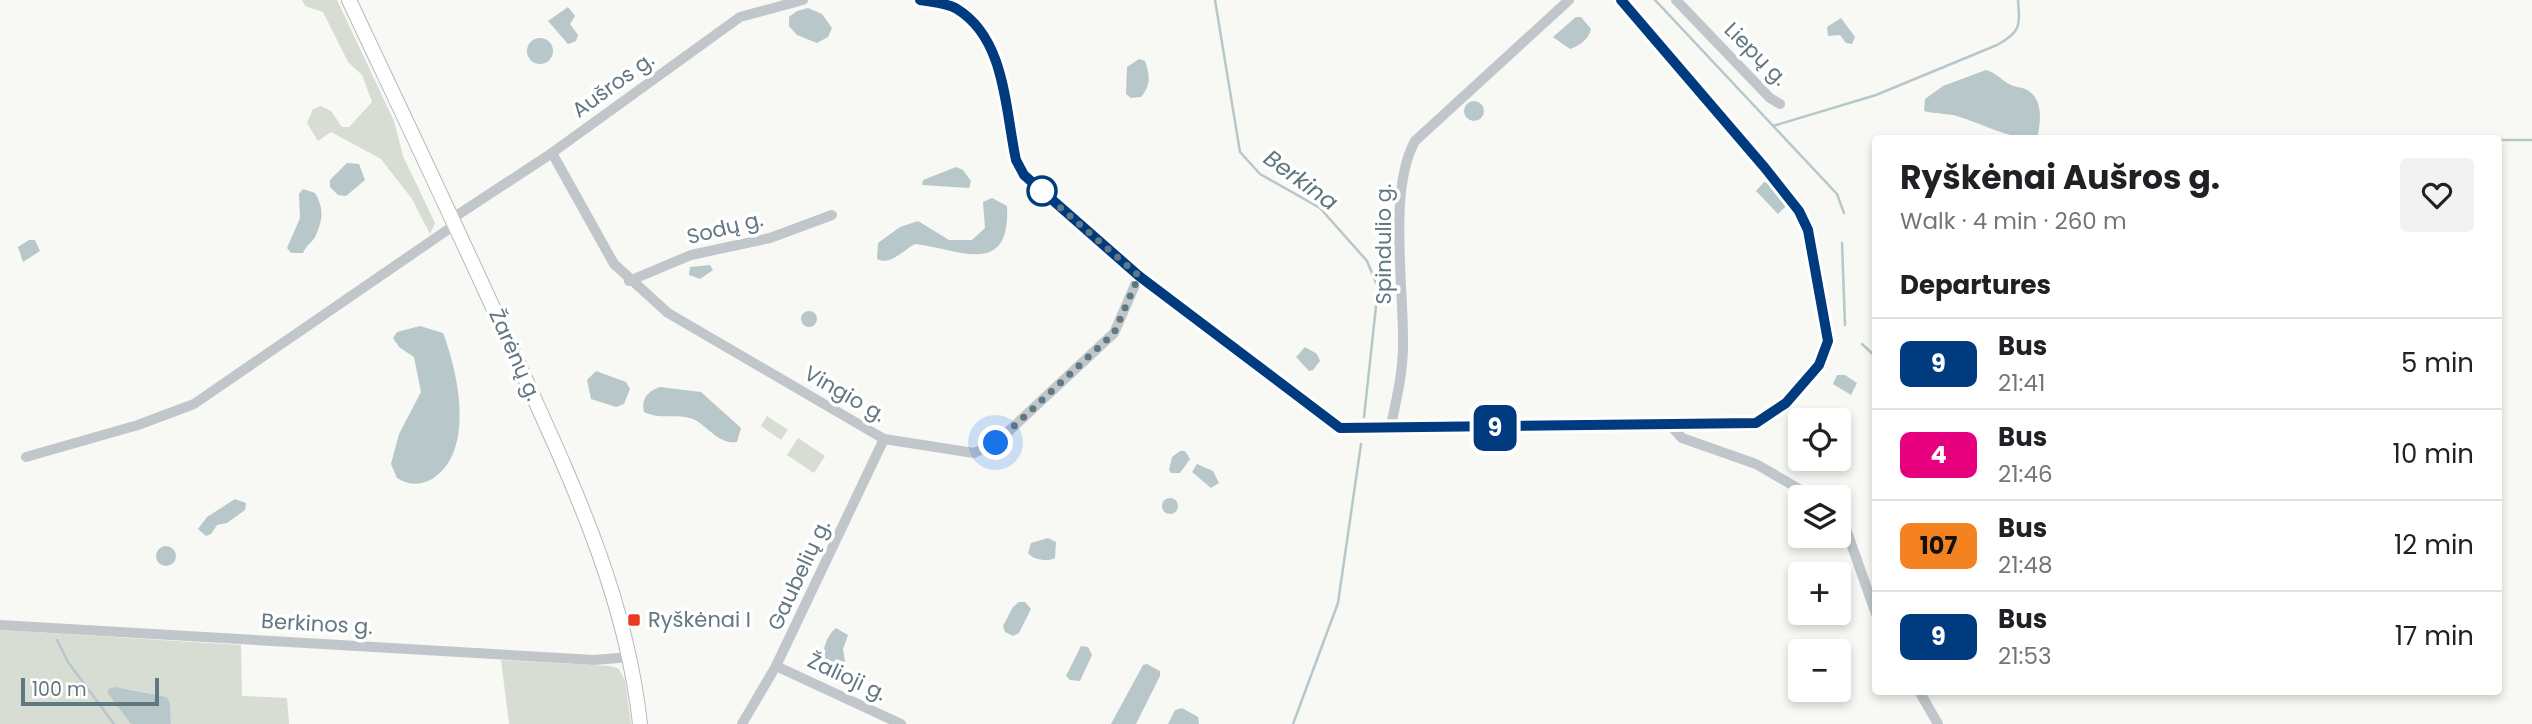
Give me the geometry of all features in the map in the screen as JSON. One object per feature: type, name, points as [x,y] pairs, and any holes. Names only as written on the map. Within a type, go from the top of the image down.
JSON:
[{"type":"main road","name":"Žarėnų g.","points":[[349,0],[454,221],[589,519],[612,585],[631,657],[640,724]]},
{"type":"street","name":"Aušros g.","points":[[26,457],[138,425],[194,404],[552,153],[740,17],[803,0]]},
{"type":"street","points":[[920,0],[956,8],[982,31],[997,62],[1016,160],[1024,175],[1139,276],[1340,428],[1390,430],[1756,423],[1786,403],[1819,365],[1828,341],[1812,246],[1799,211],[1621,0]]},
{"type":"street","name":"Spindulio g.","points":[[1390,430],[1401,386],[1404,346],[1401,194],[1405,159],[1415,141],[1569,0]]},
{"type":"street","name":"Liepų g.","points":[[1676,0],[1770,98],[1780,104]]},
{"type":"street","name":"Vingio g.","points":[[552,153],[599,243],[629,281],[668,313],[884,439],[974,453],[996,443],[1114,333],[1139,276]]},
{"type":"street","name":"Sodų g.","points":[[629,281],[691,255],[770,238],[832,215]]},
{"type":"street","points":[[1671,426],[1682,438],[1756,464],[1792,485]]},
{"type":"street","name":"Gaubelių g.","points":[[742,724],[776,666],[884,439]]},
{"type":"street","points":[[1851,543],[1872,603]]},
{"type":"street","name":"Berkinos g.","points":[[0,625],[580,659],[631,657]]},
{"type":"street","name":"Žalioji g.","points":[[776,666],[901,724]]},
{"type":"street","points":[[1921,695],[1938,724]]},
{"type":"shaded area","points":[[302,0],[337,0],[394,121],[403,156],[435,223],[430,234],[412,199],[381,159],[331,132],[318,141],[307,123],[313,109],[321,106],[331,111],[342,127],[349,127],[372,102],[362,75],[348,62],[323,12],[305,6]]},
{"type":"shaded area","points":[[568,7],[575,16],[570,24],[578,35],[576,41],[568,44],[548,21]]},
{"type":"shaded area","points":[[808,8],[822,14],[832,28],[828,37],[817,43],[797,35],[789,26],[789,17]]},
{"type":"shaded area","points":[[1576,17],[1581,17],[1591,29],[1583,42],[1570,49],[1553,37]]},
{"type":"shaded area","points":[[1841,18],[1855,37],[1852,44],[1846,43],[1840,35],[1828,36],[1827,27]]},
{"type":"shaded area","points":[[540,38],[550,41],[553,51],[550,61],[540,64],[530,61],[527,51],[530,41]]},
{"type":"shaded area","points":[[1139,59],[1145,61],[1148,84],[1141,97],[1131,98],[1126,94],[1127,67]]},
{"type":"shaded area","points":[[1986,70],[2011,85],[2025,89],[2035,98],[2040,111],[2037,135],[2012,135],[1957,116],[1924,111],[1925,99],[1943,86]]},
{"type":"shaded area","points":[[1474,101],[1481,104],[1484,111],[1481,118],[1474,121],[1467,118],[1464,111],[1467,104]]},
{"type":"shaded area","points":[[347,163],[359,164],[365,180],[346,196],[338,195],[330,187],[330,180]]},
{"type":"shaded area","points":[[956,167],[963,170],[971,181],[969,188],[922,185],[923,180]]},
{"type":"shaded area","points":[[1764,182],[1769,182],[1786,206],[1778,214],[1756,191]]},
{"type":"shaded area","points":[[303,189],[315,193],[320,204],[321,219],[315,237],[303,253],[291,253],[287,248],[300,218],[299,194]]},
{"type":"shaded area","points":[[992,198],[1007,206],[1006,229],[1000,244],[990,252],[963,253],[915,244],[892,259],[877,259],[878,243],[900,227],[918,221],[949,240],[972,240],[985,228],[983,202]]},
{"type":"shaded area","points":[[29,240],[35,240],[40,251],[23,262],[18,247]]},
{"type":"shaded area","points":[[710,265],[713,270],[700,279],[689,275],[690,267]]},
{"type":"shaded area","points":[[809,311],[817,319],[809,327],[801,319]]},
{"type":"shaded area","points":[[420,326],[443,333],[454,368],[460,410],[459,431],[446,467],[432,479],[414,484],[397,478],[391,464],[399,434],[421,392],[414,357],[399,347],[393,338],[397,332]]},
{"type":"shaded area","points":[[1305,347],[1317,354],[1320,361],[1313,370],[1309,371],[1296,357]]},
{"type":"shaded area","points":[[596,371],[626,382],[630,389],[624,404],[616,407],[591,399],[587,380]]},
{"type":"shaded area","points":[[1837,375],[1845,375],[1857,383],[1851,395],[1833,384]]},
{"type":"shaded area","points":[[660,387],[701,392],[741,428],[737,442],[719,438],[693,419],[656,416],[644,412],[646,396]]},
{"type":"shaded area","points":[[767,416],[788,430],[781,440],[761,426]]},
{"type":"shaded area","points":[[798,438],[825,456],[814,473],[787,455]]},
{"type":"shaded area","points":[[1185,451],[1190,459],[1180,473],[1171,473],[1169,470],[1172,457]]},
{"type":"shaded area","points":[[1197,464],[1213,471],[1219,483],[1211,488],[1192,472]]},
{"type":"shaded area","points":[[1167,498],[1173,498],[1178,506],[1176,512],[1167,514],[1162,509],[1162,503]]},
{"type":"shaded area","points":[[235,499],[246,503],[245,510],[227,523],[217,525],[211,534],[206,536],[198,529],[207,517]]},
{"type":"shaded area","points":[[1048,538],[1056,542],[1055,558],[1041,560],[1028,553],[1031,543]]},
{"type":"shaded area","points":[[166,546],[173,549],[176,556],[173,563],[166,566],[159,563],[156,556],[159,549]]},
{"type":"shaded area","points":[[1019,602],[1025,602],[1031,609],[1019,633],[1013,636],[1005,632],[1003,626],[1013,607]]},
{"type":"shaded area","points":[[836,628],[848,635],[843,649],[845,661],[833,670],[824,665],[823,655],[827,640]]},
{"type":"shaded area","points":[[0,630],[241,645],[242,696],[287,698],[289,724],[171,724],[167,697],[122,688],[108,694],[131,724],[0,724]]},
{"type":"shaded area","points":[[1081,646],[1088,647],[1092,655],[1080,681],[1070,680],[1066,676]]},
{"type":"shaded area","points":[[501,660],[611,666],[619,669],[625,680],[631,724],[509,724]]},
{"type":"shaded area","points":[[1147,664],[1160,671],[1160,676],[1136,724],[1111,724],[1143,665]]},
{"type":"shaded area","points":[[116,687],[167,697],[171,724],[131,724],[108,694],[108,689]]},
{"type":"shaded area","points":[[1182,708],[1198,717],[1199,724],[1168,724],[1175,710]]},
{"type":"waterway","name":"Berkina","points":[[1215,0],[1240,152],[1260,174],[1320,208],[1367,261],[1378,288],[1364,417]]},
{"type":"waterway","points":[[1655,0],[1837,194],[1844,213]]},
{"type":"waterway","points":[[1773,126],[1876,95],[1997,45],[2015,32],[2019,22],[2018,0]]},
{"type":"waterway","points":[[2502,140],[2532,140]]},
{"type":"waterway","points":[[1842,243],[1845,325]]},
{"type":"waterway","points":[[1862,344],[1872,353]]},
{"type":"waterway","name":"Berkina","points":[[1293,724],[1338,603],[1361,444]]},
{"type":"waterway","points":[[57,640],[68,662],[114,724]]},
{"type":"bus line","name":"9","points":[[920,0],[956,8],[982,31],[997,62],[1016,160],[1024,175],[1139,276],[1340,428],[1390,430],[1756,423],[1786,403],[1819,365],[1828,341],[1808,230],[1799,211],[1765,168],[1621,0]]},
{"type":"place","name":"Ryškėnai I","points":[[634,620]]},
{"type":"route","points":[[996,443],[1114,333],[1139,276],[1038,188],[1042,191]]}]
